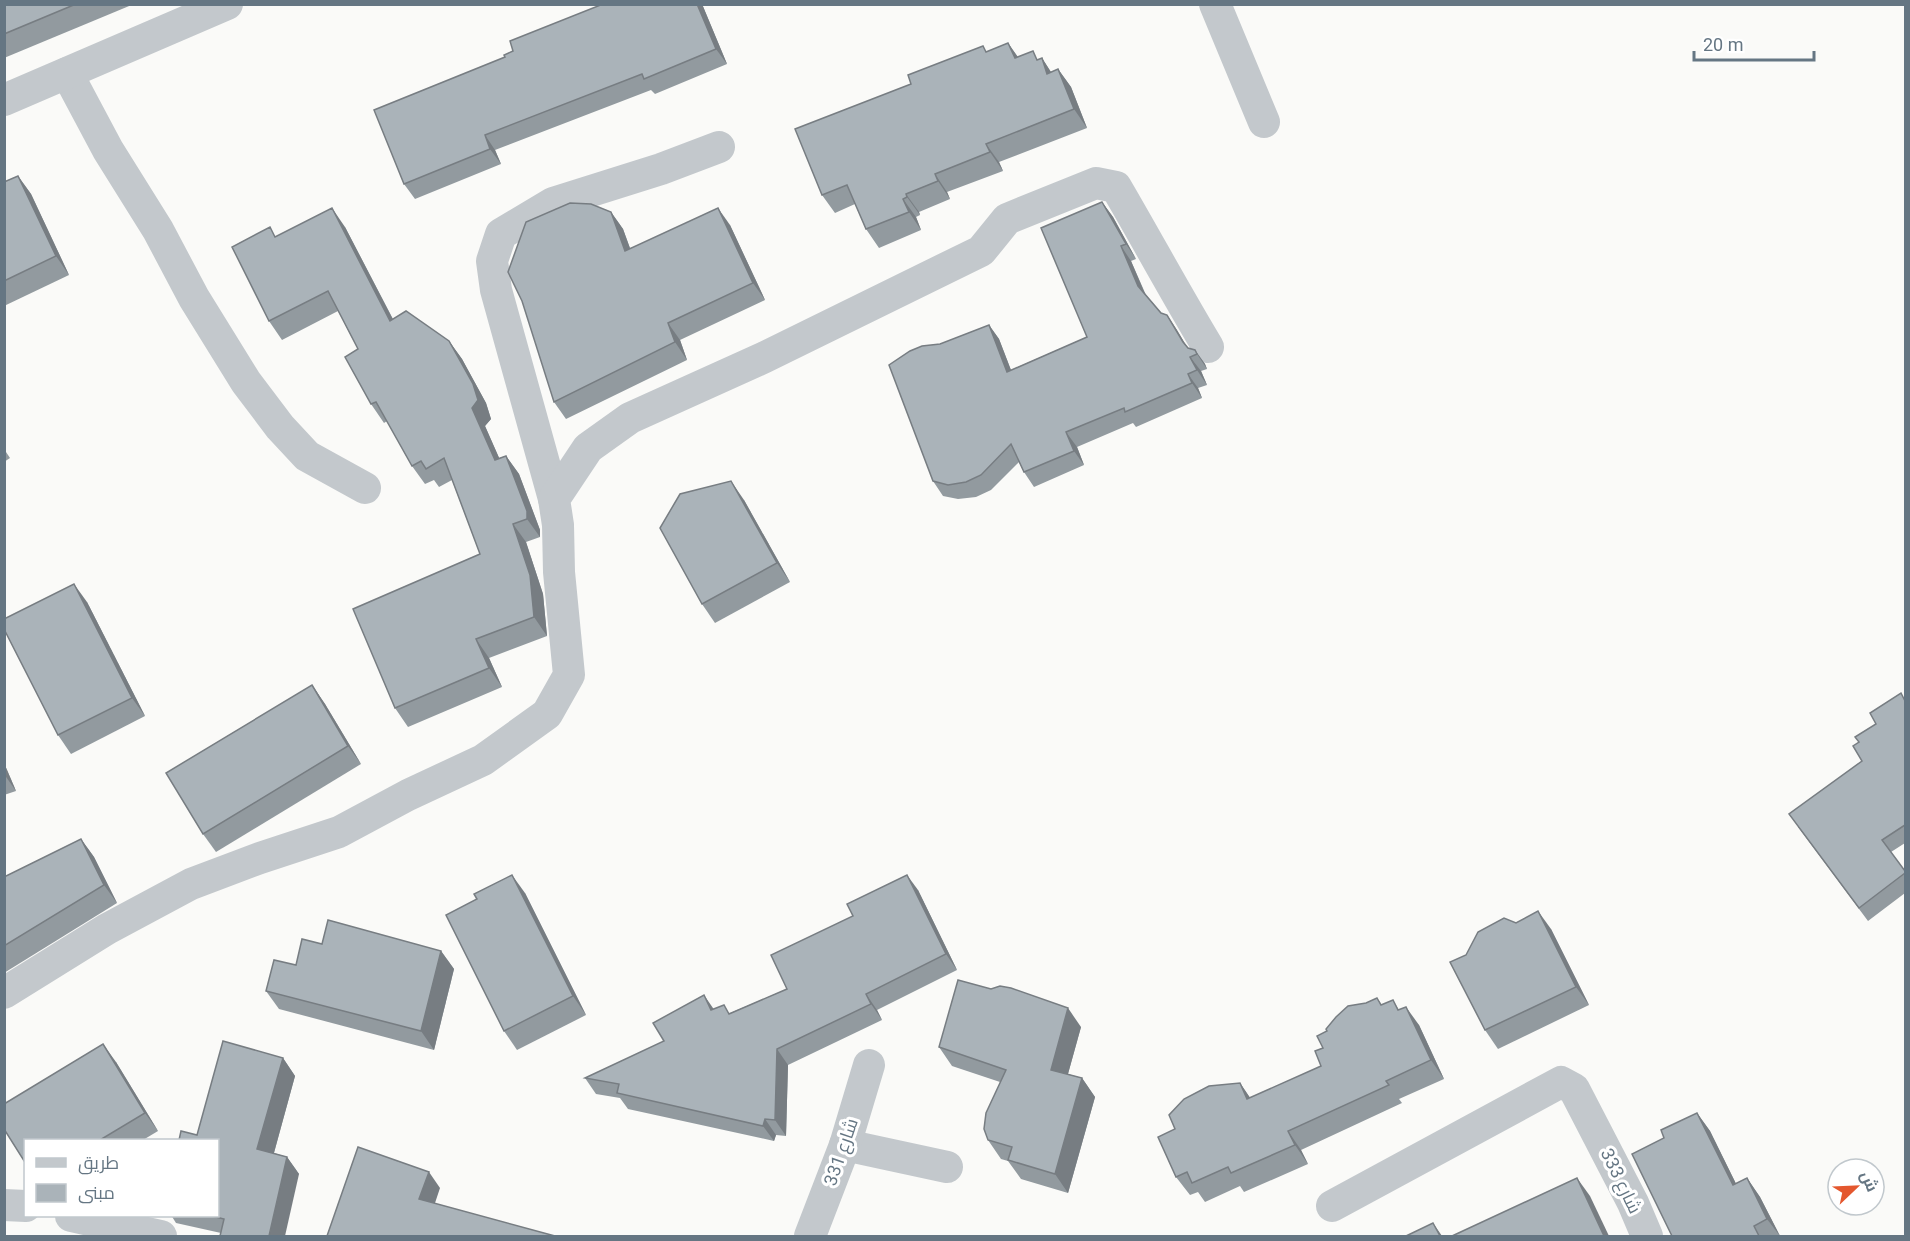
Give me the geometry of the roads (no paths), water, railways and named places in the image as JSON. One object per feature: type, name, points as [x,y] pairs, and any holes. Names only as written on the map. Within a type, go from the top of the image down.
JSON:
[{"type":"street","points":[[4,100],[227,4]]},
{"type":"street","points":[[1215,4],[1264,122]]},
{"type":"street","points":[[67,73],[108,150],[158,230],[194,298],[246,382],[280,427],[307,456],[365,488]]},
{"type":"street","points":[[4,993],[107,929],[192,884],[260,858],[339,832],[408,795],[483,760],[547,714],[569,675],[559,572],[558,525],[554,499],[496,290],[492,261],[501,234],[553,203],[661,169],[719,147]]},
{"type":"street","points":[[554,499],[588,448],[630,418],[765,357],[981,251],[1007,219],[1096,183],[1116,187],[1208,347]]},
{"type":"street","name":"شارع 331","points":[[810,1236],[845,1146],[869,1065]]},
{"type":"street","name":"شارع 333","points":[[1332,1206],[1561,1082],[1574,1089],[1647,1236]]},
{"type":"street","points":[[845,1146],[946,1167]]},
{"type":"street","points":[[4,1205],[24,1206]]},
{"type":"street","points":[[80,1217],[161,1236]]}]
